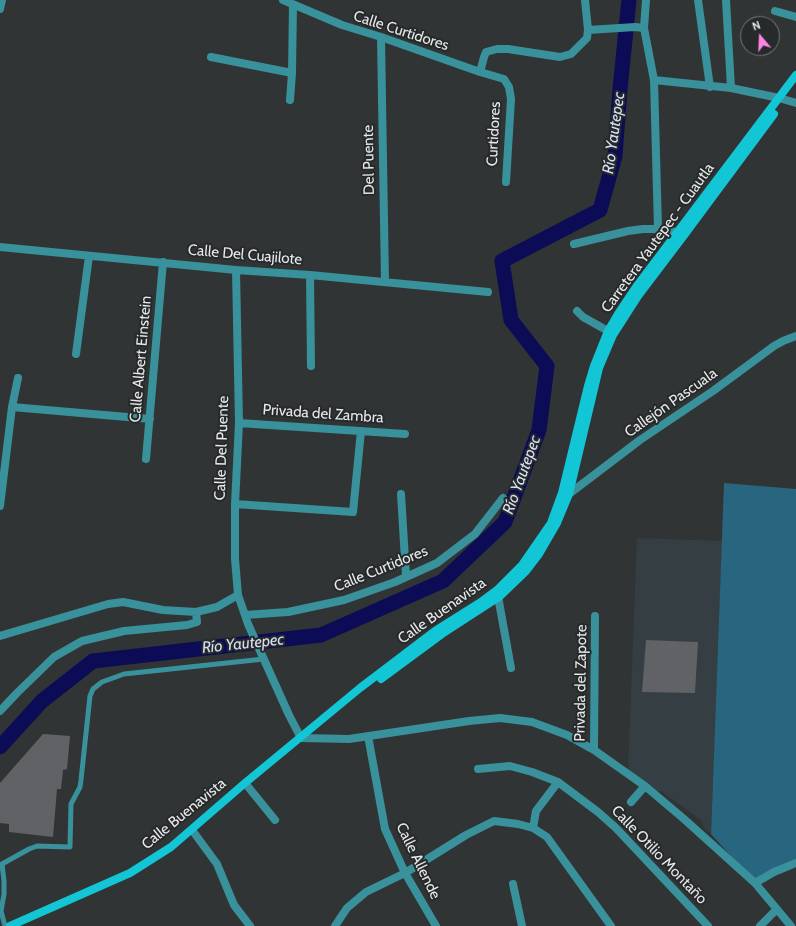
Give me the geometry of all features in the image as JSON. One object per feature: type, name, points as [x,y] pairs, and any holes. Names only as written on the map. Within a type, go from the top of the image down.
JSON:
[{"type":"main road","name":"Carretera Yautepec - Cuautla","points":[[597,367],[608,332],[781,99],[796,75]]},
{"type":"main road","name":"Carretera Yautepec - Cuautla","points":[[781,99],[796,83]]},
{"type":"main road","name":"Carretera Yautepec - Cuautla","points":[[524,568],[551,523],[566,494],[588,386],[621,316]]},
{"type":"main road","name":"Calle Buenavista","points":[[10,926],[130,873],[171,847],[245,783],[337,708],[364,692],[498,593],[524,568]]},
{"type":"street","points":[[0,9],[2,0]]},
{"type":"street","name":"Calle Curtidores","points":[[283,0],[342,26],[381,37],[504,79],[509,87]]},
{"type":"street","points":[[480,72],[486,52],[497,49],[508,49],[560,57],[571,54],[587,38],[588,30],[584,0]]},
{"type":"street","points":[[646,0],[640,28],[654,80],[658,229]]},
{"type":"street","points":[[698,0],[710,87]]},
{"type":"street","points":[[726,0],[731,88]]},
{"type":"street","points":[[290,100],[293,5]]},
{"type":"street","points":[[775,11],[796,17]]},
{"type":"street","points":[[588,30],[640,28]]},
{"type":"street","name":"Del Puente","points":[[381,37],[385,282]]},
{"type":"street","points":[[211,57],[292,73]]},
{"type":"street","points":[[654,80],[731,88],[796,103]]},
{"type":"street","name":"Curtidores","points":[[506,182],[511,99],[509,87]]},
{"type":"street","points":[[574,244],[628,231],[643,229],[658,229],[682,233]]},
{"type":"street","name":"Calle Del Cuajilote","points":[[0,247],[236,270],[310,275],[488,292]]},
{"type":"street","points":[[76,354],[89,256]]},
{"type":"street","name":"Calle Albert Einstein","points":[[146,459],[163,262]]},
{"type":"street","name":"Calle Del Puente","points":[[236,270],[239,423],[235,504],[235,560],[238,595],[248,624],[301,738]]},
{"type":"street","points":[[310,275],[311,366]]},
{"type":"street","points":[[577,311],[583,317],[608,332]]},
{"type":"street","name":"Callejón Pascuala","points":[[566,494],[640,440],[713,391],[774,346],[796,336]]},
{"type":"street","points":[[0,506],[3,458],[18,378]]},
{"type":"street","points":[[12,407],[150,419]]},
{"type":"street","name":"Privada del Zambra","points":[[239,423],[405,434]]},
{"type":"street","points":[[235,504],[353,512],[361,431]]},
{"type":"street","points":[[401,494],[406,576]]},
{"type":"street","name":"Calle Curtidores","points":[[245,615],[288,612],[344,600],[395,582],[437,563],[475,534],[503,498]]},
{"type":"street","points":[[498,593],[511,668]]},
{"type":"street","points":[[0,636],[108,604],[123,602],[163,610],[196,612],[217,607],[238,595]]},
{"type":"street","points":[[0,711],[16,693],[54,657],[82,641],[124,632],[186,625],[198,622],[196,612]]},
{"type":"street","name":"Privada del Zapote","points":[[594,750],[596,616]]},
{"type":"street","points":[[301,738],[349,739],[469,721],[500,718],[532,722],[566,735],[594,750],[645,786],[755,883],[792,925]]},
{"type":"street","name":"Calle Allende","points":[[368,736],[385,829],[405,873],[436,926]]},
{"type":"street","name":"Calle Otilio Montaño","points":[[478,770],[510,766],[532,772],[558,782],[598,812],[616,828],[708,926]]},
{"type":"street","points":[[533,828],[536,811],[558,782]]},
{"type":"street","points":[[245,783],[275,820]]},
{"type":"street","points":[[631,802],[645,786]]},
{"type":"street","points":[[335,926],[347,908],[366,892],[405,873],[466,835],[494,822],[518,824],[533,828],[547,837],[611,926]]},
{"type":"street","points":[[192,830],[217,864],[234,905],[250,926]]},
{"type":"street","points":[[755,883],[774,872],[796,863]]},
{"type":"street","points":[[513,884],[522,926]]},
{"type":"street","points":[[760,926],[777,909]]},
{"type":"lane","points":[[5,926],[0,911],[4,888],[1,865],[37,846],[70,847],[71,804],[80,787],[90,696],[93,688],[102,682],[124,674],[264,659]]},
{"type":"shaded area","points":[[724,483],[796,489],[796,863],[755,883],[711,834]]},
{"type":"shaded area","points":[[637,538],[722,541],[711,834],[704,828],[701,820],[661,791],[653,791],[628,772]]},
{"type":"building","points":[[646,640],[698,642],[695,693],[642,692]]},
{"type":"building","points":[[43,734],[70,736],[67,769],[63,770],[61,789],[57,789],[53,837],[9,832],[9,824],[0,823],[0,783]]},
{"type":"waterway","name":"Río Yautepec","points":[[0,747],[42,701],[93,661],[321,635],[443,581],[505,522],[539,430],[547,366],[511,320],[502,261],[600,210],[615,156],[629,0]]}]
